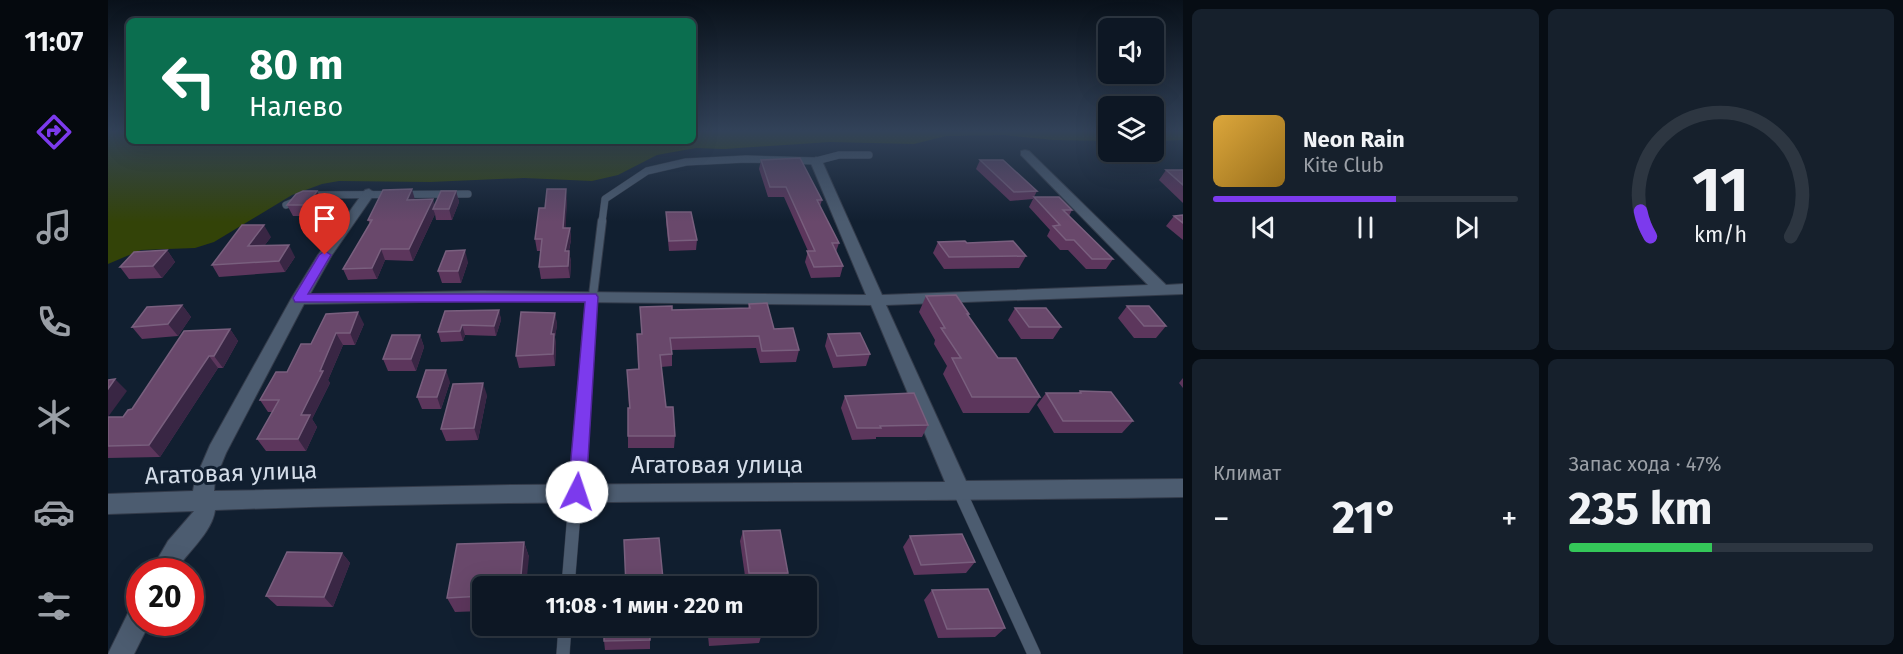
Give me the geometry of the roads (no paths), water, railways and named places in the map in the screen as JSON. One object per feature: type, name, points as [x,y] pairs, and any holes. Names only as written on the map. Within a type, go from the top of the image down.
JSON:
[{"type":"street","points":[[816,161],[960,492]]},
{"type":"street","points":[[1033,161],[1161,289]]},
{"type":"street","points":[[171,558],[205,513],[202,500],[205,480],[217,451],[299,298],[325,255],[369,193]]},
{"type":"street","points":[[299,298],[591,297],[876,300],[1183,289]]},
{"type":"street","name":"Агатовая улица","points":[[108,504],[577,492],[960,492],[1183,488]]},
{"type":"street","points":[[120,654],[129,636]]},
{"type":"lane","points":[[569,576],[591,297],[605,199],[647,171],[686,162],[716,161]]},
{"type":"lane","points":[[799,161],[816,161]]},
{"type":"lane","points":[[285,205],[311,195],[468,194]]},
{"type":"lane","points":[[960,492],[1034,654]]},
{"type":"lane","points":[[562,654],[564,636]]}]
